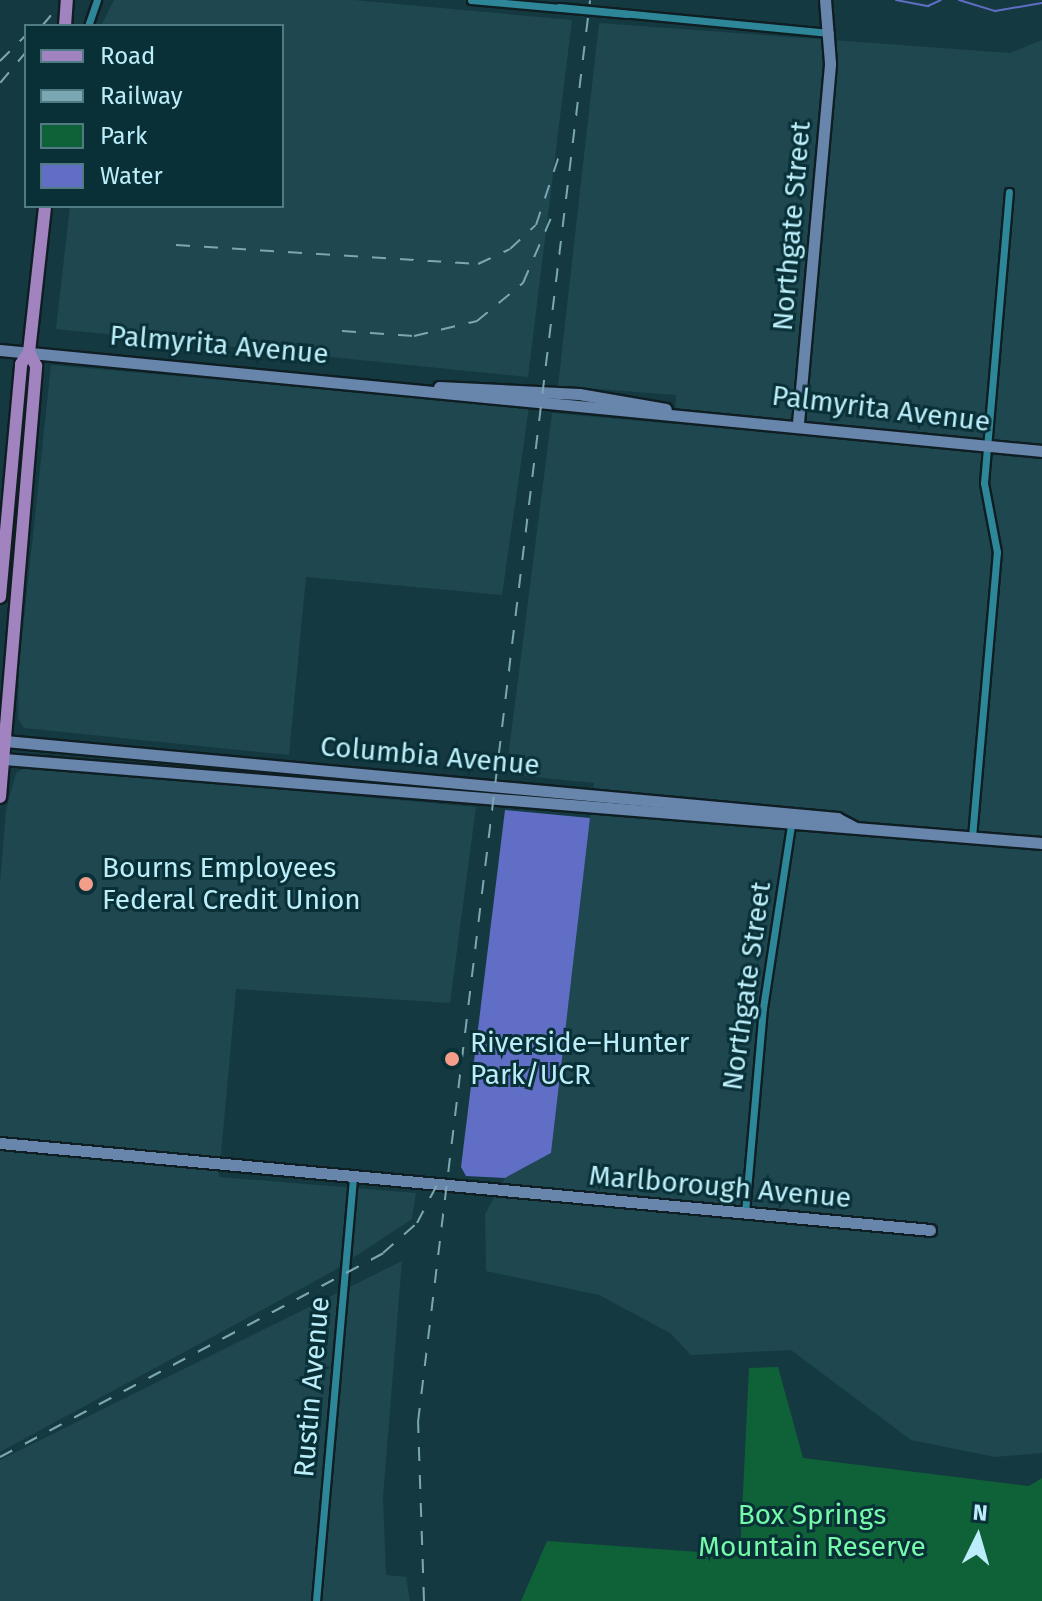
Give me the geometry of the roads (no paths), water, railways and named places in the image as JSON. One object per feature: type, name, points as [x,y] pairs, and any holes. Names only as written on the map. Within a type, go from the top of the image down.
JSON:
[{"type":"main road","points":[[65,24],[67,0]]},
{"type":"main road","points":[[0,597],[21,364],[29,352],[45,208]]},
{"type":"main road","points":[[0,797],[2,740],[36,366],[29,352]]},
{"type":"street","points":[[89,24],[97,0]]},
{"type":"street","points":[[471,0],[830,33]]},
{"type":"street","name":"Northgate Street","points":[[798,423],[830,33],[825,0]]},
{"type":"street","points":[[972,837],[998,539],[984,483],[1009,192]]},
{"type":"street","name":"Palmyrita Avenue","points":[[0,350],[666,409],[1042,451]]},
{"type":"street","name":"Columbia Avenue","points":[[2,740],[793,813],[854,827]]},
{"type":"street","points":[[172,772],[174,756]]},
{"type":"street","name":"Columbia Avenue","points":[[2,759],[792,827],[854,827],[1042,843]]},
{"type":"street","points":[[210,775],[211,759]]},
{"type":"street","points":[[376,789],[378,775]]},
{"type":"street","points":[[674,816],[675,803]]},
{"type":"street","name":"Northgate Street","points":[[745,1213],[763,1008],[793,813]]},
{"type":"street","name":"Marlborough Avenue","points":[[0,1143],[930,1230]]},
{"type":"street","name":"Rustin Avenue","points":[[316,1601],[353,1176]]},
{"type":"water","points":[[505,810],[590,818],[551,1153],[505,1178],[466,1176],[461,1167]]},
{"type":"waterway","points":[[896,0],[928,6],[941,0]]},
{"type":"waterway","points":[[959,0],[995,11],[1042,3]]},
{"type":"railway","points":[[44,24],[64,0]]},
{"type":"railway","points":[[424,1601],[418,1422],[590,0]]},
{"type":"railway","points":[[0,61],[24,37]]},
{"type":"railway","points":[[0,83],[24,54]]},
{"type":"railway","points":[[176,245],[478,264],[510,249],[536,225],[559,156]]},
{"type":"railway","points":[[342,331],[414,336],[477,321],[523,283],[554,211]]},
{"type":"railway","points":[[0,1457],[383,1253],[417,1223],[441,1177]]},
{"type":"place","name":"Bourns Employees Federal Credit Union","points":[[86,884]]},
{"type":"place","name":"Riverside–Hunter Park/UCR","points":[[452,1059]]},
{"type":"park label","name":"Box Springs Mountain Reserve","points":[[812,1531]]}]
